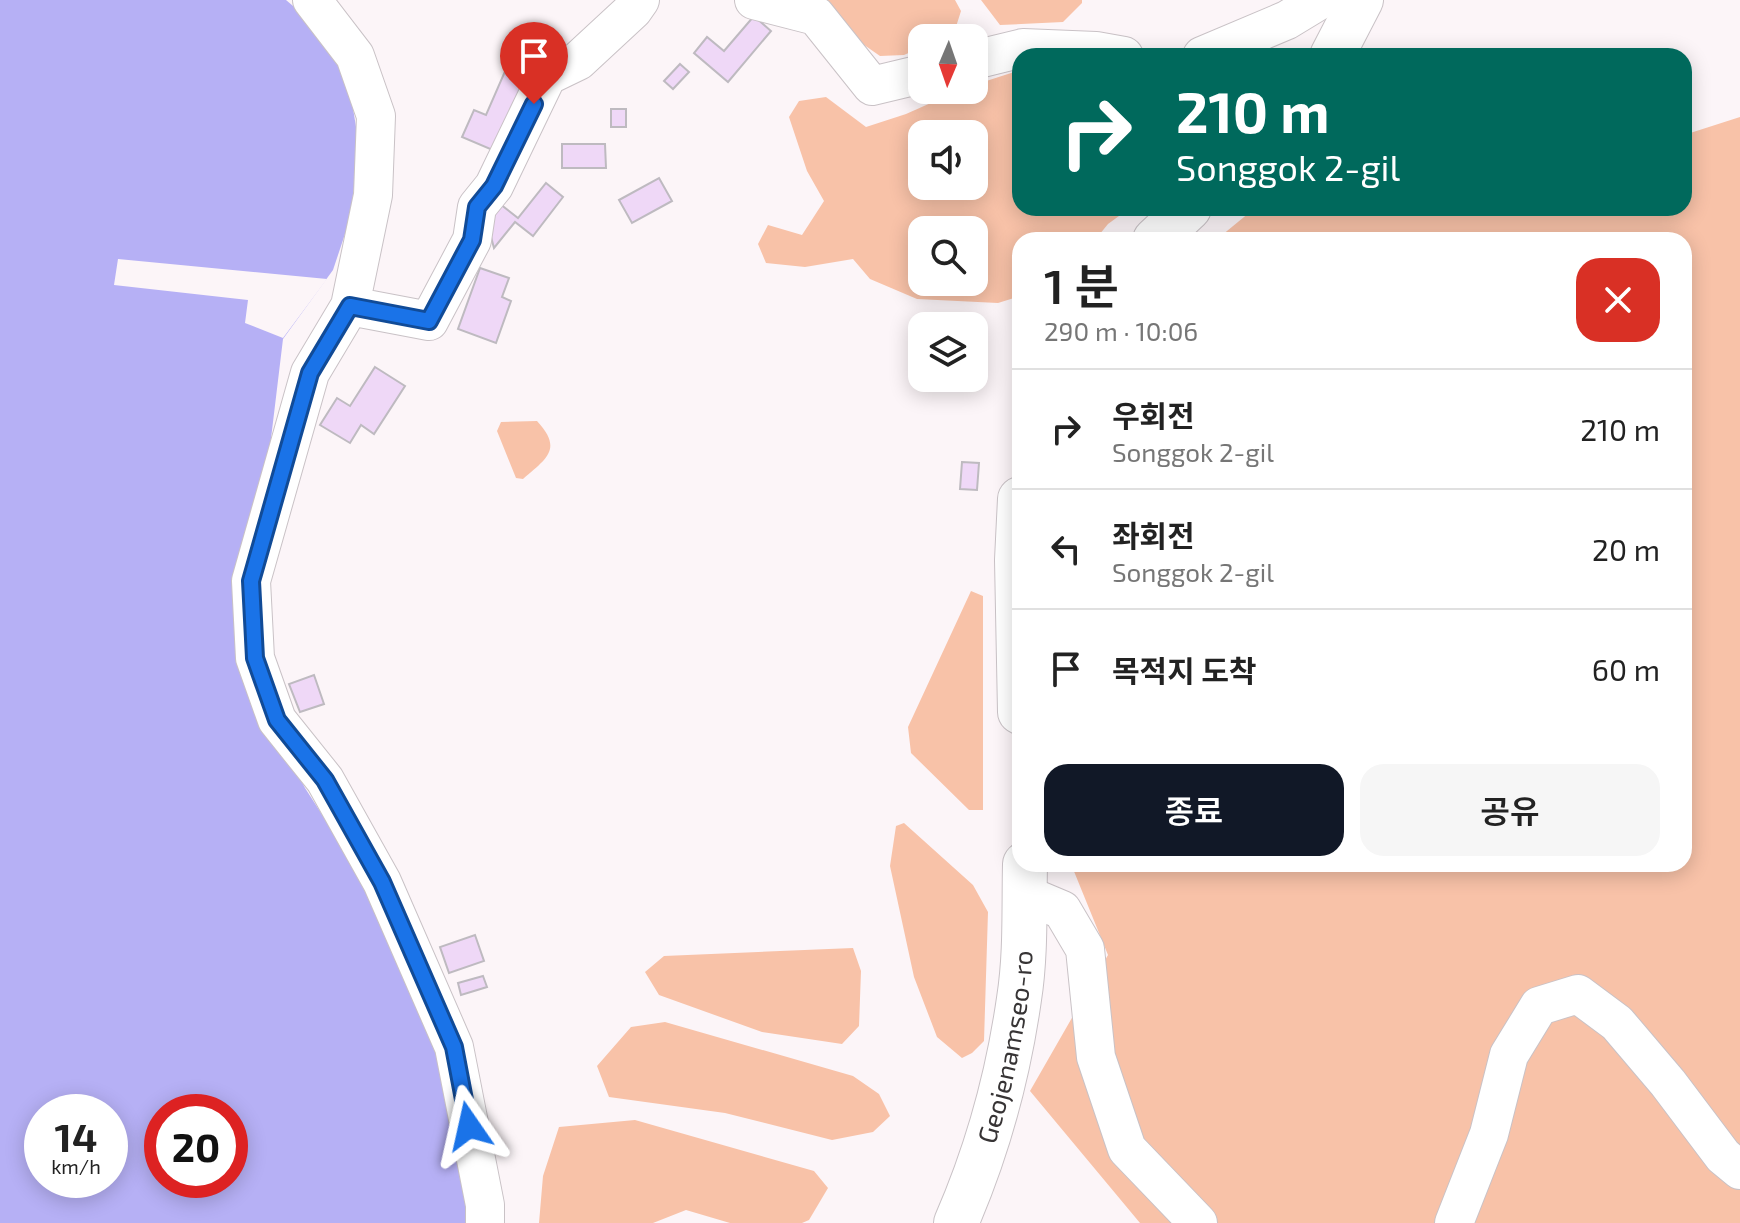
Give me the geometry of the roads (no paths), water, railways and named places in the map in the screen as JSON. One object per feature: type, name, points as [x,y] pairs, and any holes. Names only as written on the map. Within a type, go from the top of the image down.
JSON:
[{"type":"main road","points":[[1336,48],[1361,0]]},
{"type":"main road","points":[[1164,232],[1180,216]]},
{"type":"main road","name":"Geojenamseo-ro","points":[[956,1223],[993,1125],[1019,999],[1024,879]]},
{"type":"lane","points":[[312,0],[355,56],[376,116],[373,195],[350,306],[310,373],[251,581],[255,658],[277,720],[325,780],[382,882],[454,1047],[485,1205],[485,1223]]},
{"type":"lane","points":[[350,306],[429,321],[472,240],[477,207],[494,186],[547,76],[578,61],[640,0]]},
{"type":"lane","points":[[754,0],[816,16],[872,86],[908,77]]},
{"type":"lane","points":[[1221,48],[1287,20],[1320,0]]},
{"type":"lane","points":[[988,57],[1012,51]]},
{"type":"lane","points":[[1024,879],[1062,910],[1085,949],[1096,1057],[1127,1149],[1198,1223]]},
{"type":"lane","points":[[1454,1223],[1489,1134],[1509,1055],[1539,1006],[1578,994],[1617,1023],[1668,1083],[1723,1156],[1740,1170]]}]
